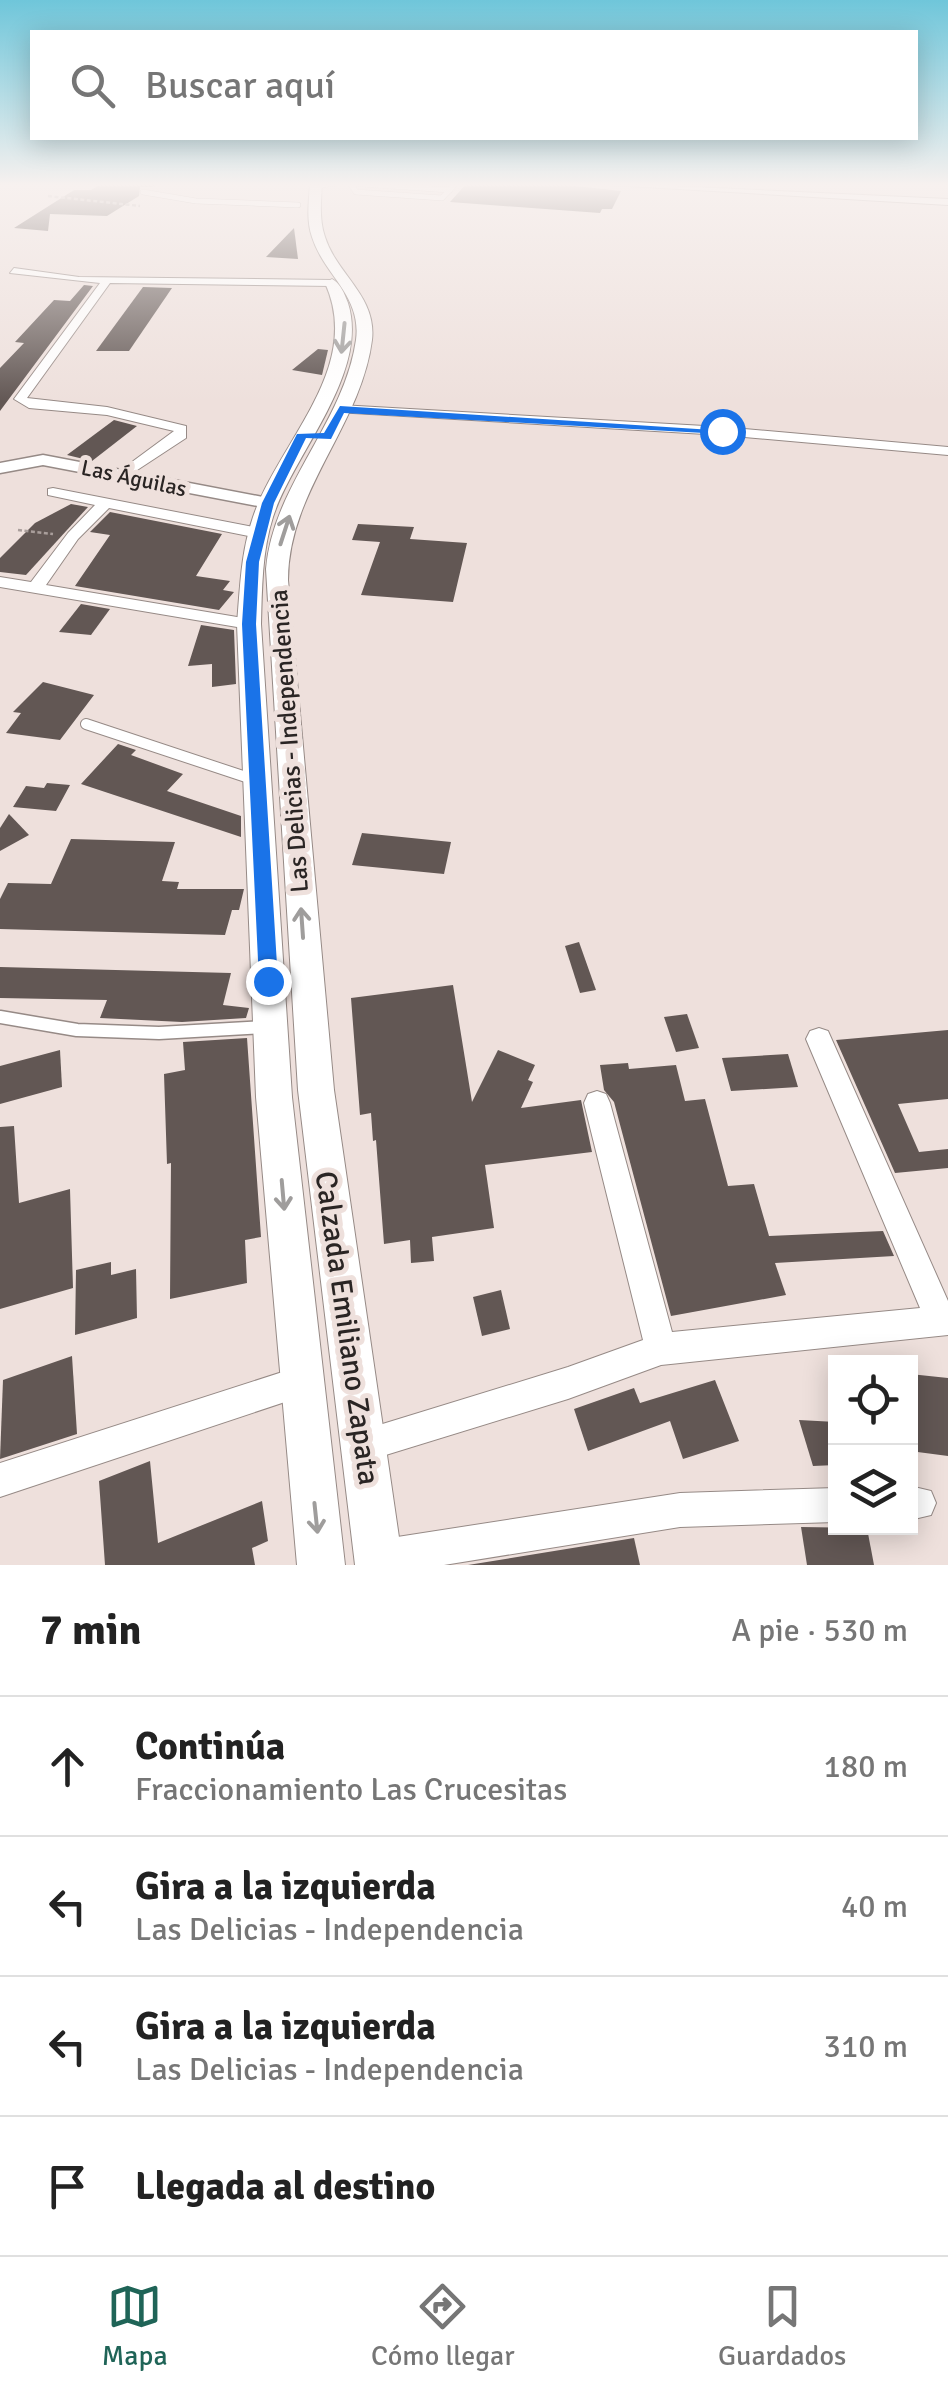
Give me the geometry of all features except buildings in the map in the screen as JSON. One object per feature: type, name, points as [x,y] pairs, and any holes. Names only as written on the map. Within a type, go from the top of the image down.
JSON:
[{"type":"main road","name":"Las Delicias - Independencia","points":[[295,1094],[306,977],[277,566],[288,518],[345,342],[342,301],[313,256]]},
{"type":"main road","name":"Las Delicias - Independencia","points":[[295,1094],[271,1027],[249,624],[258,533],[268,503],[315,435],[340,410],[362,357],[364,315],[350,284],[330,256]]},
{"type":"main road","points":[[268,981],[306,977]]},
{"type":"main road","name":"Calzada Emiliano Zapata","points":[[295,1094],[301,1382],[321,1565]]},
{"type":"main road","name":"Calzada Emiliano Zapata","points":[[295,1094],[363,1446],[379,1561]]},
{"type":"street","points":[[14,272],[107,280],[332,283]]},
{"type":"street","points":[[107,280],[20,399],[29,404],[108,412],[181,429],[181,435],[122,476]]},
{"type":"street","points":[[340,410],[722,431],[948,451]]},
{"type":"street","name":"Las Águilas","points":[[0,468],[42,460],[268,503]]},
{"type":"street","points":[[54,492],[258,533]]},
{"type":"street","points":[[36,588],[73,536],[105,502]]},
{"type":"street","points":[[0,582],[249,624]]},
{"type":"street","points":[[363,1446],[661,1350],[944,1320],[818,1039]]},
{"type":"street","points":[[598,1103],[661,1350]]},
{"type":"street","points":[[0,1480],[301,1382]]},
{"type":"street","points":[[379,1561],[680,1510],[828,1505]]},
{"type":"lane","points":[[86,724],[258,781]]},
{"type":"lane","points":[[0,1017],[77,1030],[159,1033],[271,1027]]},
{"type":"path","points":[[18,530],[73,536]]},
{"type":"route","points":[[268,981],[249,624],[258,533],[268,503],[302,434],[328,436],[340,410],[722,431]]}]
